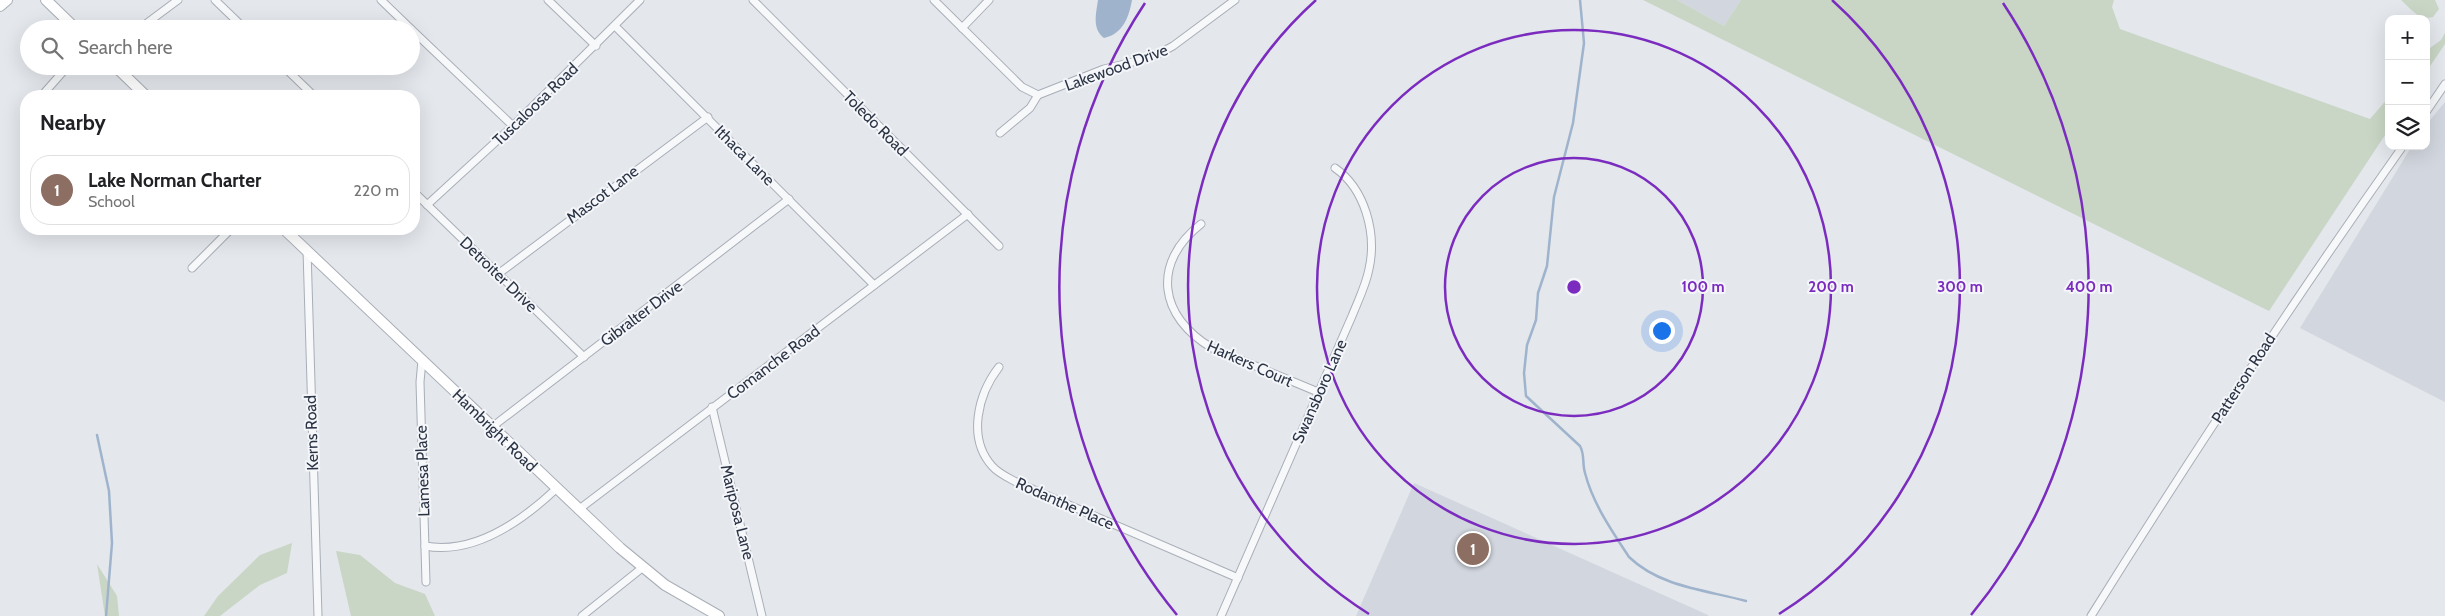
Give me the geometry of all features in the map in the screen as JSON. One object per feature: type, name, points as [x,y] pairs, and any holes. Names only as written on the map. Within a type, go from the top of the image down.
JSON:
[{"type":"main road","points":[[0,6],[7,0]]},
{"type":"main road","points":[[46,0],[67,20]]},
{"type":"main road","points":[[124,75],[140,90]]},
{"type":"main road","name":"Hambright Road","points":[[290,235],[578,510],[642,568],[682,596],[717,616]]},
{"type":"street","points":[[152,20],[178,0]]},
{"type":"street","points":[[215,0],[236,20]]},
{"type":"street","points":[[381,0],[402,20]]},
{"type":"street","points":[[548,0],[596,46]]},
{"type":"street","name":"Tuscaloosa Road","points":[[427,205],[513,126],[596,46],[640,0]]},
{"type":"street","name":"Toledo Road","points":[[753,0],[999,246]]},
{"type":"street","points":[[934,0],[1022,87],[1038,95]]},
{"type":"street","points":[[962,28],[989,0]]},
{"type":"street","name":"Lakewood Drive","points":[[1000,133],[1030,108],[1038,95],[1104,68],[1142,60],[1158,54],[1173,46],[1235,0]]},
{"type":"street","name":"Ithaca Lane","points":[[615,26],[874,285]]},
{"type":"street","points":[[420,38],[513,126]]},
{"type":"street","points":[[47,90],[60,75]]},
{"type":"street","points":[[292,75],[308,90]]},
{"type":"street","points":[[2430,106],[2445,84]]},
{"type":"street","name":"Mascot Lane","points":[[498,274],[708,117]]},
{"type":"street","name":"Patterson Road","points":[[2091,616],[2226,403],[2312,275],[2400,150]]},
{"type":"street","name":"Swansboro Lane","points":[[1222,616],[1366,280],[1371,254],[1370,227],[1362,201],[1350,181],[1335,168]]},
{"type":"street","name":"Detroiter Drive","points":[[420,198],[584,356]]},
{"type":"street","name":"Gibralter Drive","points":[[492,427],[789,199]]},
{"type":"street","name":"Comanche Road","points":[[578,510],[968,214]]},
{"type":"street","name":"Harkers Court","points":[[1202,224],[1177,247],[1170,264],[1169,292],[1173,310],[1181,323],[1196,338],[1212,348],[1318,392]]},
{"type":"street","points":[[192,268],[224,235]]},
{"type":"street","name":"Kerns Road","points":[[306,250],[318,616]]},
{"type":"street","name":"Lamesa Place","points":[[422,360],[420,382],[426,582]]},
{"type":"street","name":"Rodanthe Place","points":[[998,367],[988,382],[982,396],[978,419],[978,433],[985,455],[997,471],[1018,483],[1238,578]]},
{"type":"street","name":"Mariposa Lane","points":[[712,407],[762,616]]},
{"type":"street","points":[[425,546],[460,544],[491,535],[527,514],[556,488]]},
{"type":"street","points":[[582,616],[642,568]]},
{"type":"shaded area","points":[[1677,0],[1741,0],[1724,26]]},
{"type":"shaded area","points":[[2445,102],[2445,402],[2300,328],[2410,150],[2430,150],[2430,120]]},
{"type":"shaded area","points":[[1414,483],[1708,615],[1708,616],[1356,616]]},
{"type":"green space","points":[[1643,0],[1677,0],[1724,26],[1741,0],[2114,0],[2112,7],[2120,29],[2370,119],[2385,102],[2385,135],[2269,311]]},
{"type":"green space","points":[[2401,0],[2435,0],[2439,9],[2433,17],[2430,18],[2430,15],[2418,15]]},
{"type":"green space","points":[[2445,33],[2445,44],[2430,66],[2430,48],[2441,40]]},
{"type":"green space","points":[[292,543],[287,573],[260,585],[220,616],[204,616],[218,596],[260,555]]},
{"type":"green space","points":[[336,551],[360,555],[395,583],[425,594],[435,616],[351,616]]},
{"type":"green space","points":[[97,564],[117,596],[119,616],[105,616]]},
{"type":"water","points":[[1098,0],[1132,0],[1124,24],[1116,33],[1104,38],[1096,26]]},
{"type":"waterway","points":[[1580,0],[1584,43],[1573,123],[1554,197],[1547,266],[1538,293],[1536,320],[1527,345],[1524,373],[1526,396],[1580,446],[1585,473],[1593,496],[1629,557],[1641,567],[1669,581],[1746,601]]},
{"type":"waterway","points":[[97,435],[109,491],[112,543],[106,616]]},
{"type":"place","name":"Lake Norman Charter","points":[[1473,549]]}]
